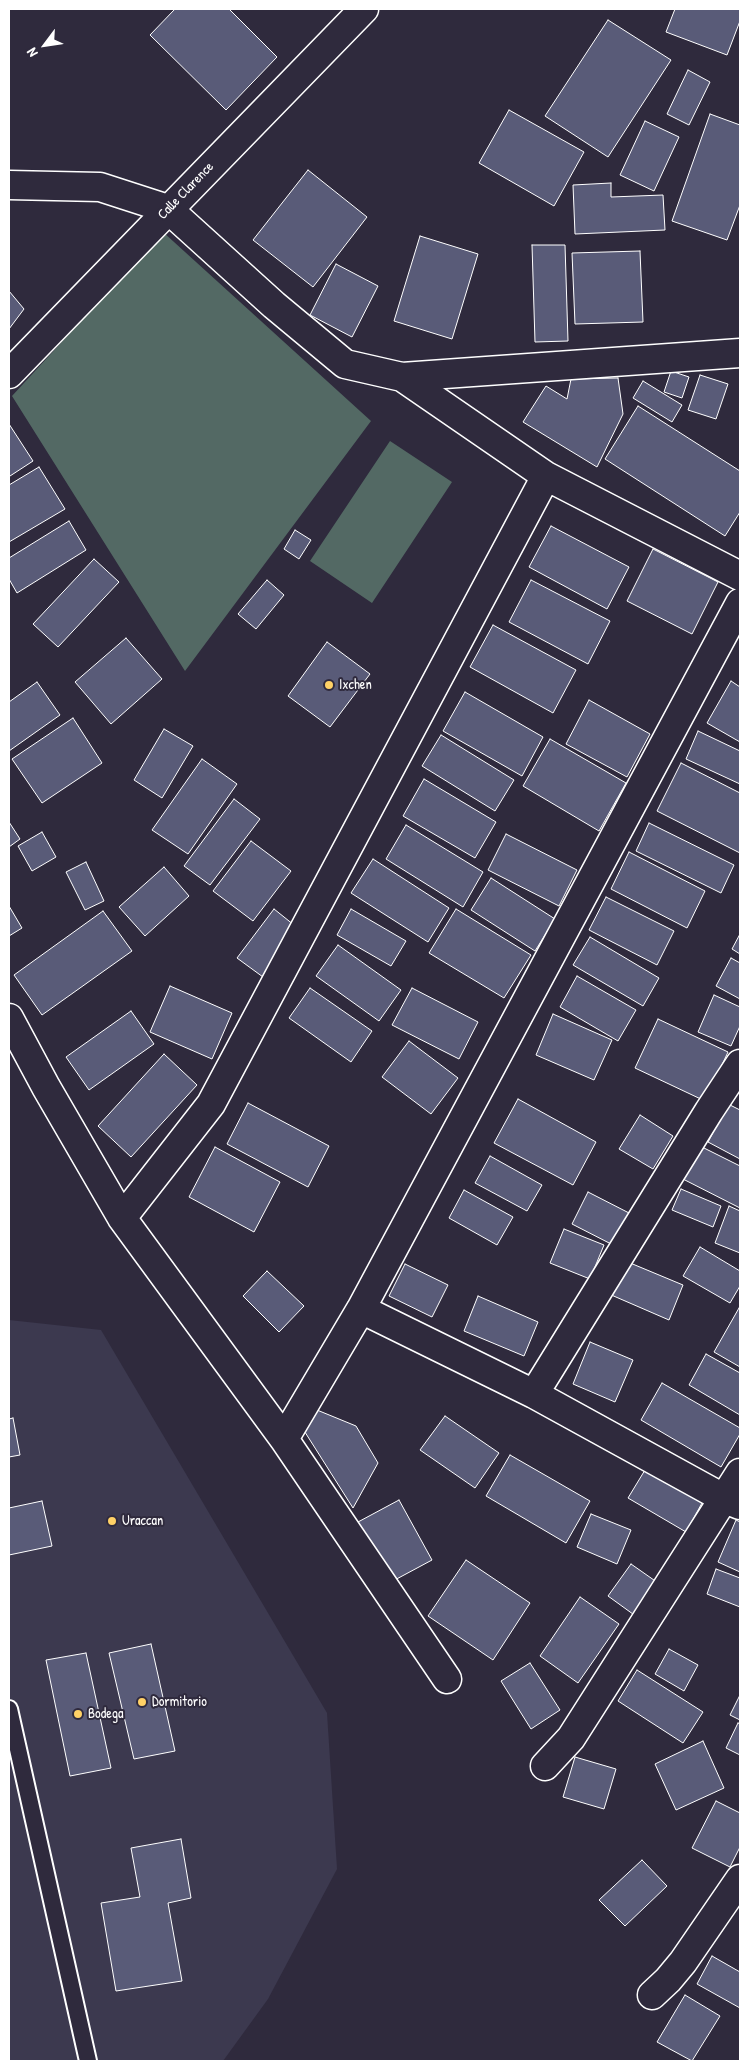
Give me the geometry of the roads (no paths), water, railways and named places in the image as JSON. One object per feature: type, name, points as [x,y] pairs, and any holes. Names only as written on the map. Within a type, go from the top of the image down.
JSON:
[{"type":"street","name":"Calle Clarence","points":[[9,374],[364,9]]},
{"type":"street","points":[[9,185],[100,187],[168,209],[274,305],[344,364],[402,377],[740,353]]},
{"type":"street","points":[[402,377],[546,476],[740,576]]},
{"type":"street","points":[[122,1218],[211,1104],[546,476]]},
{"type":"street","points":[[284,1439],[361,1309],[740,603]]},
{"type":"street","points":[[9,1018],[46,1087],[122,1218],[284,1439],[447,1679]]},
{"type":"street","points":[[534,1394],[740,1064]]},
{"type":"street","points":[[361,1309],[534,1394],[733,1502]]},
{"type":"street","points":[[545,1766],[571,1738],[733,1502],[740,1473]]},
{"type":"street","points":[[652,1995],[683,1962],[740,1879]]},
{"type":"lane","points":[[9,1709],[88,2061]]},
{"type":"place","name":"Ixchen","points":[[329,685]]},
{"type":"place","name":"Uraccan","points":[[112,1521]]},
{"type":"place","name":"Dormitorio","points":[[142,1702]]},
{"type":"place","name":"Bodega","points":[[78,1714]]}]
